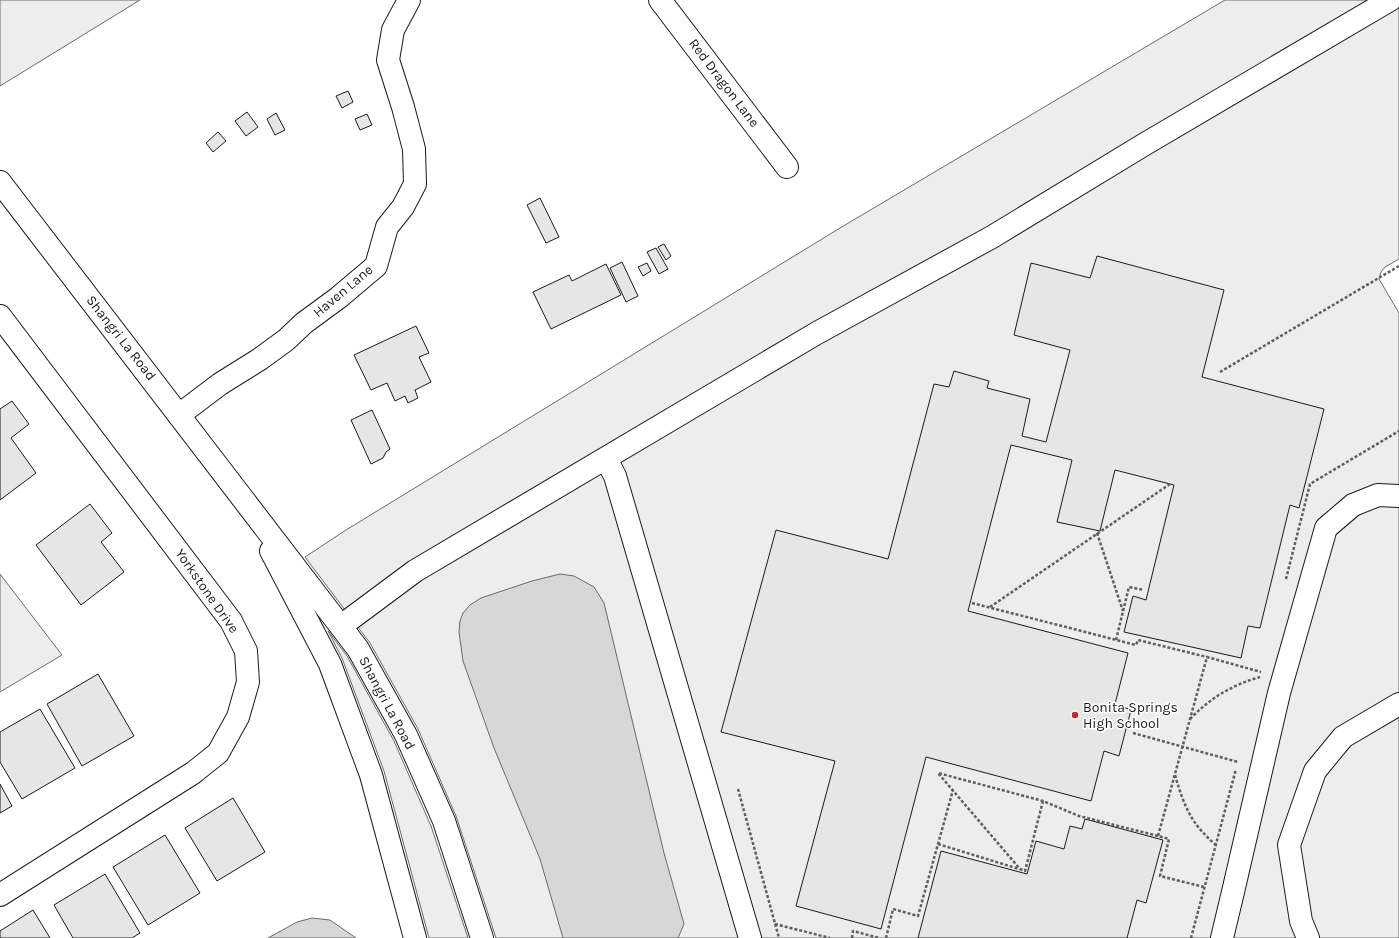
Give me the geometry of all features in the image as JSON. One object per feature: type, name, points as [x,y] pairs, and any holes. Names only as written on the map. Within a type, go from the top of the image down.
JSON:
[{"type":"street","name":"Haven Lane","points":[[179,415],[220,384],[280,345],[304,323],[338,298],[376,266],[387,227],[403,207],[416,184],[414,149],[403,107],[388,60],[392,30],[409,0]]},
{"type":"street","name":"Red Dragon Lane","points":[[660,0],[787,167]]},
{"type":"street","points":[[341,626],[415,571],[817,333],[992,238],[1158,136],[1390,0]]},
{"type":"street","name":"Shangri La Road","points":[[0,182],[241,495],[358,650],[406,734],[444,821],[482,938]]},
{"type":"street","name":"Yorkstone Drive","points":[[0,316],[231,621],[246,651],[248,682],[238,718],[218,753],[193,773],[0,895]]},
{"type":"street","points":[[606,459],[615,476],[750,938]]},
{"type":"street","name":"Shangri La Road","points":[[241,495],[330,664],[371,775],[415,938]]},
{"type":"street","points":[[1222,938],[1234,892],[1279,693],[1326,528],[1353,505],[1378,495],[1399,496]]},
{"type":"street","points":[[1308,938],[1301,921],[1289,845],[1315,771],[1343,737],[1399,704]]},
{"type":"path","points":[[1220,372],[1399,266]]},
{"type":"path","points":[[989,608],[1170,484]]},
{"type":"path","points":[[1098,533],[1123,611]]},
{"type":"path","points":[[1116,640],[1129,587],[1144,590]]},
{"type":"path","points":[[972,603],[1136,645],[1138,640],[1262,672]]},
{"type":"path","points":[[1158,836],[1207,657]]},
{"type":"path","points":[[1189,720],[1209,701],[1234,686],[1260,677]]},
{"type":"path","points":[[1133,732],[1238,762]]},
{"type":"path","points":[[1020,869],[938,773],[1043,801],[1079,816],[1169,839],[1160,876],[1204,887]]},
{"type":"path","points":[[1174,775],[1185,808],[1195,824],[1216,845]]},
{"type":"path","points":[[738,789],[779,938]]},
{"type":"path","points":[[886,938],[893,908],[918,916],[953,790]]},
{"type":"path","points":[[938,844],[1025,871],[1043,801]]},
{"type":"path","points":[[775,924],[830,938]]},
{"type":"path","points":[[852,938],[853,931],[879,938]]},
{"type":"shaded area","points":[[0,0],[140,0],[0,86]]},
{"type":"shaded area","points":[[1225,0],[1399,0],[1399,259],[1385,267],[1381,272],[1379,279],[1399,313],[1399,938],[496,938],[456,816],[418,729],[370,643],[305,557],[346,530],[840,228]]},
{"type":"shaded area","points":[[0,574],[62,655],[0,692]]},
{"type":"shaded area","points":[[560,574],[574,576],[594,587],[604,603],[664,853],[684,924],[678,938],[563,938],[540,859],[494,748],[463,661],[459,632],[460,621],[463,613],[470,605],[481,598],[532,581]]},
{"type":"shaded area","points":[[328,631],[347,656],[394,741],[431,826],[468,938],[429,938],[384,771],[342,658]]},
{"type":"shaded area","points":[[312,918],[330,920],[356,938],[268,938],[297,922]]},
{"type":"building","points":[[348,91],[353,102],[342,108],[336,96]]},
{"type":"building","points":[[247,112],[258,127],[246,136],[235,121]]},
{"type":"building","points":[[276,113],[285,130],[275,135],[267,119]]},
{"type":"building","points":[[367,114],[372,125],[360,130],[355,119]]},
{"type":"building","points":[[218,132],[226,141],[213,152],[206,143]]},
{"type":"building","points":[[540,198],[559,237],[546,243],[527,205]]},
{"type":"building","points":[[664,244],[671,256],[666,260],[658,247]]},
{"type":"building","points":[[656,248],[668,269],[659,274],[647,252]]},
{"type":"building","points":[[1097,256],[1224,290],[1202,377],[1324,409],[1299,508],[1290,505],[1260,628],[1248,626],[1241,658],[1124,632],[1133,596],[1146,600],[1174,485],[1115,470],[1100,531],[1057,522],[1072,460],[1011,445],[968,611],[1128,653],[1115,704],[1131,710],[1119,756],[1104,751],[1091,801],[926,757],[881,929],[796,906],[835,761],[721,732],[776,530],[888,559],[934,384],[949,387],[954,371],[989,381],[987,388],[1030,399],[1022,436],[1046,442],[1070,350],[1014,335],[1031,263],[1090,278]]},
{"type":"building","points":[[622,262],[638,296],[626,302],[610,268]]},
{"type":"building","points":[[647,263],[651,271],[643,276],[638,267]]},
{"type":"building","points":[[606,264],[621,295],[551,329],[533,292],[569,275],[572,281]]},
{"type":"building","points":[[416,326],[429,353],[419,357],[431,382],[415,390],[418,398],[408,403],[405,396],[395,401],[387,383],[371,390],[354,355]]},
{"type":"building","points":[[12,401],[29,424],[11,438],[36,473],[0,500],[0,409]]},
{"type":"building","points":[[372,410],[390,449],[386,452],[383,458],[371,464],[351,420]]},
{"type":"building","points":[[90,504],[112,533],[101,542],[124,572],[81,605],[36,545]]},
{"type":"building","points":[[98,674],[134,736],[82,766],[47,704]]},
{"type":"building","points":[[40,709],[75,768],[22,799],[0,762],[0,732]]},
{"type":"building","points":[[0,784],[12,806],[0,813]]},
{"type":"building","points":[[233,798],[265,852],[217,881],[185,828]]},
{"type":"building","points":[[1085,819],[1163,840],[1146,903],[1137,900],[1127,938],[918,938],[941,851],[1027,874],[1036,841],[1064,849],[1070,826],[1082,829]]},
{"type":"building","points":[[165,835],[200,893],[148,925],[113,867]]},
{"type":"building","points":[[105,874],[140,933],[132,938],[73,938],[54,905]]},
{"type":"building","points":[[33,910],[50,938],[0,938],[0,931]]},
{"type":"place","name":"Bonita Springs High School","points":[[1075,715]]}]
